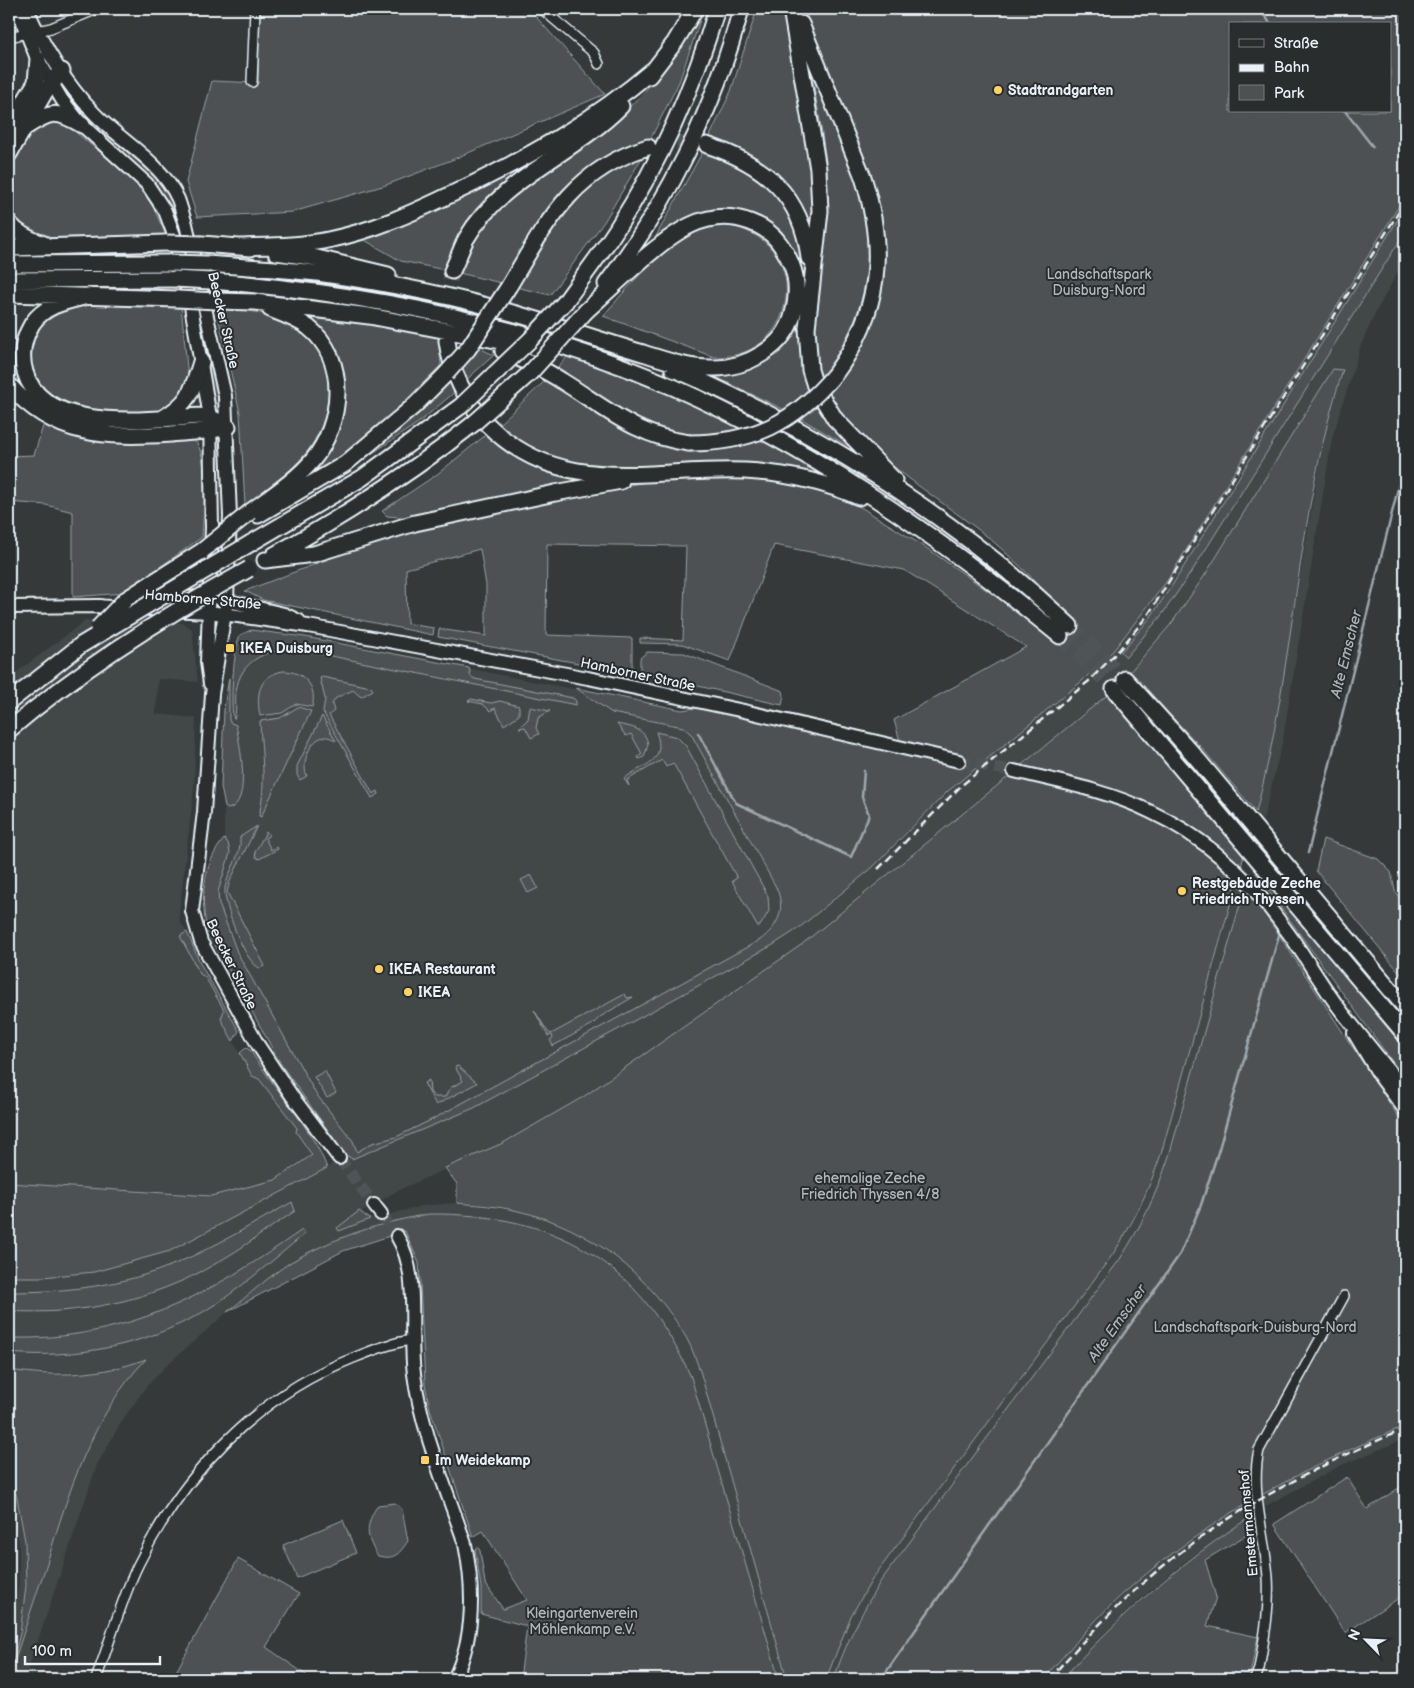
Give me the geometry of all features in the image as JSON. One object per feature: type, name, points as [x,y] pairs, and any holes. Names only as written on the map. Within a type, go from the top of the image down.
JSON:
[{"type":"highway","points":[[452,271],[466,239],[484,215],[510,189],[540,166],[579,142],[607,120],[654,69],[695,9]]},
{"type":"highway","points":[[9,702],[81,645],[362,478],[461,406],[530,340],[565,302],[616,230],[652,169],[698,67],[717,9]]},
{"type":"highway","points":[[9,730],[78,674],[125,642],[374,497],[427,460],[473,424],[530,373],[586,311],[620,266],[656,210],[676,173],[718,79],[741,9]]},
{"type":"highway","points":[[791,9],[818,169],[820,212],[812,281],[808,350],[816,386],[835,419],[920,506]]},
{"type":"highway","points":[[465,335],[561,380],[615,417],[645,432],[670,440],[689,443],[716,443],[743,438],[785,420],[804,405],[835,374],[847,357],[869,308],[875,286],[878,240],[864,177],[802,29],[798,9]]},
{"type":"highway","points":[[9,154],[16,129],[50,78],[38,59]]},
{"type":"highway","points":[[242,247],[300,244],[329,240],[358,233],[414,212],[479,181],[578,127],[615,102],[654,69]]},
{"type":"highway","points":[[16,129],[45,115],[52,114],[67,117],[82,125]]},
{"type":"highway","points":[[707,145],[751,163],[769,176],[786,195],[807,236],[812,281]]},
{"type":"highway","points":[[250,516],[345,464],[414,406],[468,349],[509,286],[534,243],[576,188],[608,163],[628,153],[648,147]]},
{"type":"highway","points":[[9,264],[207,264],[322,274],[377,282],[518,314],[678,364],[699,367],[723,367],[760,356],[776,342],[792,321],[797,300],[797,284],[789,257],[777,240],[755,224],[741,219],[723,217],[707,219],[690,225],[661,245],[586,311]]},
{"type":"highway","points":[[9,223],[14,229],[30,239],[52,246]]},
{"type":"highway","points":[[9,248],[166,243],[242,247],[317,258],[353,266],[458,293],[472,303]]},
{"type":"highway","points":[[9,280],[211,281],[316,290],[390,302],[510,330],[596,358],[673,387],[723,411],[827,468],[908,520],[1065,631],[984,552],[920,506],[836,452],[784,422],[680,371],[599,340]]},
{"type":"highway","points":[[9,294],[255,302],[369,316],[596,358]]},
{"type":"highway","points":[[88,296],[49,307],[34,320],[22,347],[26,378],[34,390],[50,403],[72,414],[110,421],[162,419],[228,427]]},
{"type":"highway","points":[[81,645],[124,600],[202,551],[250,516],[312,460],[333,423],[338,401],[335,377],[330,358],[320,341],[308,328],[294,319],[255,302]]},
{"type":"highway","points":[[447,341],[449,353],[461,386],[477,414],[498,435],[519,450],[543,463],[575,471],[606,475],[746,471],[798,478],[843,490],[908,520]]},
{"type":"highway","points":[[162,419],[179,408],[188,399],[201,362]]},
{"type":"highway","points":[[9,385],[22,400],[47,418],[87,433],[136,435],[210,424]]},
{"type":"highway","points":[[265,560],[314,554],[415,523],[650,475]]},
{"type":"highway","points":[[1405,1007],[1194,755],[1120,684],[1405,1034]]},
{"type":"street","name":"Beecker Straße","points":[[17,9],[32,33],[50,78],[62,100],[82,125],[147,184],[166,211],[174,234],[201,362],[210,424],[212,528],[207,662],[212,694]]},
{"type":"street","name":"Beecker Straße","points":[[27,9],[38,59]]},
{"type":"street","points":[[9,37],[32,33],[97,9]]},
{"type":"street","points":[[252,82],[255,9]]},
{"type":"street","points":[[544,9],[594,52],[599,64]]},
{"type":"street","name":"Beecker Straße","points":[[50,78],[151,161],[178,199],[208,316],[225,396],[228,427],[230,516],[227,600],[212,694],[204,812],[192,911],[196,926],[215,967],[269,1062],[339,1158]]},
{"type":"street","name":"Hamborner Straße","points":[[9,608],[94,606],[210,598],[227,600],[284,614],[308,626]]},
{"type":"street","name":"Hamborner Straße","points":[[94,606],[209,612],[308,626],[588,678],[959,760]]},
{"type":"street","points":[[1014,771],[1113,795],[1153,812],[1204,843],[1253,886],[1346,1017],[1365,1038],[1405,1091]]},
{"type":"street","points":[[1346,1017],[1360,1045],[1405,1110]]},
{"type":"street","points":[[397,1236],[408,1261],[414,1374],[422,1413],[465,1544],[470,1570],[471,1607],[467,1645],[454,1679]]},
{"type":"street","name":"Emstermannshof","points":[[1255,1679],[1260,1661],[1268,1602],[1268,1577],[1260,1526],[1256,1461],[1259,1450],[1344,1296]]},
{"type":"street","points":[[96,1679],[137,1567],[160,1524],[189,1482],[232,1435],[264,1407],[297,1385],[338,1364],[392,1342],[412,1340]]},
{"type":"shaded area","points":[[1405,196],[1405,208],[1173,584],[1150,618],[1121,652],[1126,656],[1161,616],[1405,232],[1405,259],[1376,312],[1361,345],[1332,439],[1283,739],[1263,821],[1256,812],[1267,768],[1324,436],[1343,371],[1333,370],[1205,575],[1171,624],[1129,673],[1106,696],[801,945],[583,1097],[503,1143],[395,1192],[361,1213],[359,1212],[337,1228],[339,1231],[370,1219],[426,1205],[457,1203],[517,1211],[542,1217],[586,1237],[622,1261],[642,1279],[659,1298],[688,1341],[701,1374],[787,1679],[779,1679],[691,1377],[648,1304],[615,1269],[557,1236],[510,1221],[455,1214],[429,1214],[375,1226],[307,1254],[289,1264],[239,1302],[168,1364],[146,1387],[122,1421],[97,1465],[25,1679],[9,1679],[61,1516],[82,1459],[105,1414],[132,1374],[145,1360],[123,1368],[92,1373],[22,1372],[9,1370],[9,1353],[28,1354],[160,1331],[202,1313],[232,1292],[305,1234],[302,1230],[226,1281],[188,1301],[152,1316],[79,1334],[9,1338],[9,1311],[77,1311],[109,1305],[180,1281],[215,1264],[295,1211],[292,1202],[206,1250],[176,1264],[138,1277],[95,1287],[43,1292],[9,1292],[9,1277],[43,1277],[277,1195],[327,1168],[344,1154],[282,1066],[217,949],[205,921],[204,898],[212,856],[224,839],[224,796],[221,787],[225,692],[235,663],[240,635],[251,630],[305,637],[682,710],[834,900],[897,845],[947,792],[1082,681],[1113,651],[1167,581]]},
{"type":"shaded area","points":[[86,620],[183,623],[192,629],[198,682],[158,679],[156,714],[196,718],[194,788],[179,914],[180,922],[187,932],[180,937],[224,1010],[221,1019],[252,1076],[259,1079],[297,1128],[296,1132],[312,1155],[275,1180],[211,1196],[9,1183],[9,678]]},
{"type":"shaded area","points":[[1236,883],[1244,890],[1169,1156],[1156,1194],[1142,1224],[1120,1259],[880,1582],[858,1619],[834,1679],[826,1679],[851,1616],[873,1578],[1113,1254],[1134,1220],[1149,1190],[1161,1154]]},
{"type":"shaded area","points":[[1405,1426],[1405,1439],[1342,1465],[1264,1507],[1263,1494],[1337,1454]]},
{"type":"shaded area","points":[[9,1473],[17,1498],[25,1541],[26,1586],[20,1633],[9,1675],[9,1645],[19,1585],[19,1542],[9,1495]]},
{"type":"shaded area","points":[[1250,1501],[1253,1515],[1184,1563],[1140,1599],[1062,1679],[1043,1679],[1087,1630],[1131,1587],[1178,1549]]},
{"type":"green space","points":[[260,9],[529,9],[605,94],[454,159],[386,185],[293,212],[197,217],[186,182],[212,81],[258,83]]},
{"type":"green space","points":[[701,9],[704,9],[679,82],[651,138],[624,146],[601,159],[561,193],[529,236],[501,283],[459,273],[471,246],[486,224],[504,204],[591,140],[619,116],[660,73]]},
{"type":"green space","points":[[757,9],[786,9],[812,168],[813,227],[810,228],[794,194],[772,169],[744,151],[709,138],[731,91]]},
{"type":"green space","name":"Landschaftspark Duisburg-Nord","points":[[805,9],[1405,9],[1405,196],[1167,581],[1113,651],[1082,681],[947,792],[872,868],[799,928],[773,945],[474,1108],[352,1159],[345,1154],[282,1066],[208,932],[204,908],[207,871],[211,859],[224,839],[228,843],[230,853],[218,892],[219,904],[237,952],[316,1094],[353,1141],[357,1152],[372,1143],[396,1137],[433,1119],[760,940],[767,935],[776,923],[779,916],[780,903],[776,887],[691,734],[683,727],[612,713],[576,688],[682,710],[702,707],[955,764],[964,756],[900,741],[894,720],[1026,647],[904,570],[774,545],[730,661],[682,644],[640,643],[640,638],[683,640],[686,546],[547,544],[546,635],[632,638],[632,673],[438,637],[439,629],[486,636],[486,585],[480,549],[406,569],[407,624],[434,628],[433,635],[263,600],[245,591],[383,538],[565,496],[665,479],[745,474],[820,489],[854,503],[928,549],[1032,622],[1055,641],[1074,620],[989,538],[902,473],[861,437],[843,417],[828,395],[863,342],[881,293],[885,246],[878,201],[863,156],[823,61]]},
{"type":"green space","points":[[814,75],[846,155],[858,192],[866,228],[867,264],[861,301],[846,339],[820,379],[815,358],[814,336],[817,291],[827,223],[828,185],[825,153],[812,76]]},
{"type":"green space","points":[[63,92],[101,132],[148,165],[175,201],[185,235],[180,235],[165,198],[154,183],[85,123]]},
{"type":"green space","points":[[46,119],[67,125],[130,177],[150,201],[166,235],[40,238],[26,233],[9,216],[9,169],[32,132]]},
{"type":"green space","points":[[570,138],[460,236],[445,270],[401,261],[361,238]]},
{"type":"green space","points":[[703,151],[727,160],[748,171],[766,183],[780,198],[791,215],[799,236],[804,259],[805,285],[798,261],[789,244],[774,230],[745,216],[723,211],[701,213],[656,236]]},
{"type":"green space","points":[[643,156],[604,222],[550,295],[516,287],[557,222],[581,193],[594,180],[610,169]]},
{"type":"green space","points":[[1405,208],[1405,232],[1194,568],[1161,616],[1126,657],[1121,652],[1150,618],[1173,584]]},
{"type":"green space","points":[[722,225],[752,233],[772,250],[784,271],[786,295],[780,318],[766,338],[744,352],[714,357],[603,316],[628,287],[671,247],[704,229]]},
{"type":"green space","points":[[70,303],[181,305],[188,378],[181,396],[167,412],[117,417],[107,416],[68,405],[44,392],[35,384],[30,374],[30,343],[34,327],[44,317]]},
{"type":"green space","points":[[803,305],[802,348],[810,390],[785,410],[716,377],[718,373],[740,371]]},
{"type":"green space","points":[[195,306],[201,306],[220,406],[217,412],[214,411]]},
{"type":"green space","points":[[216,307],[267,315],[283,321],[301,332],[314,346],[323,362],[328,380],[325,417],[306,453],[285,474],[245,505],[240,413]]},
{"type":"green space","points":[[295,311],[438,337],[441,365],[381,425],[341,456],[287,492],[315,465],[342,377]]},
{"type":"green space","points":[[477,347],[494,355],[465,381],[459,369]]},
{"type":"green space","points":[[567,357],[594,363],[669,393],[743,429],[691,437],[646,427],[554,371]]},
{"type":"green space","points":[[1333,369],[1343,370],[1327,424],[1315,479],[1279,702],[1256,812],[1201,747],[1129,673],[1171,624],[1205,575]]},
{"type":"green space","points":[[450,379],[455,392],[418,423],[326,484]]},
{"type":"green space","points":[[547,379],[610,422],[646,440],[684,449],[703,450],[742,446],[761,440],[826,477],[822,480],[607,469],[547,458],[522,446],[497,426]]},
{"type":"green space","points":[[818,404],[850,443],[848,446],[800,418]]},
{"type":"green space","points":[[44,423],[194,440],[203,459],[205,486],[202,537],[124,593],[73,597],[73,512],[46,505],[9,502],[9,456],[34,455]]},
{"type":"green space","points":[[487,434],[512,453],[536,466],[577,478],[593,480],[415,518],[387,516],[382,511],[436,475]]},
{"type":"green space","points":[[251,630],[305,637],[469,668],[471,677],[475,679],[573,698],[576,701],[576,705],[301,650],[290,650],[268,653],[250,663],[239,680],[234,719],[232,691],[236,651],[240,635]]},
{"type":"green space","points":[[647,652],[684,653],[783,691],[782,705],[640,673],[640,658]]},
{"type":"green space","points":[[283,671],[297,674],[307,681],[313,693],[312,707],[296,704],[282,713],[260,716],[258,701],[264,682],[268,677]]},
{"type":"green space","points":[[229,678],[229,720],[236,725],[240,744],[242,784],[236,805],[228,809],[225,807],[221,787],[224,708]]},
{"type":"green space","points":[[320,678],[371,687],[373,690],[361,697],[353,690],[336,698],[332,704],[334,711],[329,715],[373,794],[378,791],[379,794],[372,798],[323,712],[325,699]]},
{"type":"green space","points":[[1106,696],[1126,713],[1244,855],[1241,867],[1170,816],[1124,794],[1098,785],[1019,767]]},
{"type":"green space","points":[[471,699],[491,703],[500,701],[519,706],[519,715],[504,725],[495,708],[490,711],[483,704],[468,701]]},
{"type":"green space","points":[[298,707],[311,711],[261,817],[259,816],[263,792],[263,769],[260,721],[280,718]]},
{"type":"green space","points":[[530,707],[550,711],[538,718],[536,728],[539,734],[531,738],[525,727],[519,728],[528,719]]},
{"type":"green space","points":[[322,716],[336,741],[329,737],[322,737],[311,746],[305,762],[307,776],[300,780],[297,775],[297,766]]},
{"type":"green space","points":[[617,724],[637,729],[644,735],[648,745],[644,757],[639,759],[638,757],[642,754],[631,734],[626,736]]},
{"type":"green space","points":[[656,732],[677,737],[686,746],[768,896],[769,911],[760,926],[757,926],[732,881],[737,878],[673,763],[666,767],[662,760],[627,780],[629,786],[624,779],[656,757],[659,743]]},
{"type":"green space","name":"ehemalige Zeche Friedrich Thyssen 4/8","points":[[1009,776],[1106,797],[1173,829],[1209,853],[1236,883],[1161,1154],[1146,1193],[1128,1230],[1113,1254],[873,1578],[851,1616],[826,1679],[787,1679],[701,1374],[687,1339],[672,1316],[655,1294],[616,1257],[570,1229],[544,1218],[518,1211],[457,1203],[457,1184],[445,1168],[503,1143],[583,1097],[801,945]]},
{"type":"green space","points":[[257,826],[230,881],[227,892],[265,966],[260,968],[254,964],[242,945],[231,919],[225,896],[227,881],[239,850],[240,837]]},
{"type":"green space","points":[[266,832],[270,835],[265,838],[271,850],[277,847],[278,849],[259,859],[256,857],[255,852]]},
{"type":"green space","points":[[1323,839],[1378,859],[1391,872],[1395,891],[1405,907],[1405,979],[1316,871]]},
{"type":"green space","points":[[1257,870],[1405,1049],[1405,1079],[1256,873]]},
{"type":"green space","points":[[531,875],[538,888],[528,893],[521,880]]},
{"type":"green space","name":"Landschaftspark-Duisburg-Nord","points":[[1244,890],[1279,935],[1405,1127],[1405,1426],[1368,1441],[1297,1476],[1228,1515],[1195,1537],[1132,1586],[1108,1608],[1043,1679],[834,1679],[854,1629],[880,1582],[1120,1259],[1142,1222],[1154,1197],[1169,1156]]},
{"type":"green space","points":[[187,932],[201,965],[239,1031],[233,1041],[221,1019],[224,1010],[205,977],[200,974],[180,936]]},
{"type":"green space","points":[[625,994],[627,998],[633,997],[600,1017],[593,1024],[553,1046],[550,1040],[553,1038],[552,1035],[548,1036],[534,1010],[551,1034]]},
{"type":"green space","points":[[246,1048],[250,1050],[302,1123],[327,1168],[170,1251],[94,1272],[43,1277],[9,1277],[9,1183],[211,1196],[275,1180],[312,1155],[296,1132],[297,1128],[259,1079],[252,1076],[240,1053]]},
{"type":"green space","points":[[458,1066],[477,1083],[436,1105],[424,1083],[429,1080],[430,1092],[435,1097],[445,1097],[450,1088],[463,1081],[455,1067]]},
{"type":"green space","points":[[325,1071],[336,1093],[327,1098],[314,1077]]},
{"type":"green space","points":[[292,1202],[295,1211],[246,1245],[191,1277],[167,1287],[115,1303],[89,1308],[36,1312],[9,1311],[9,1292],[73,1289],[116,1282],[157,1271],[206,1249]]},
{"type":"green space","points":[[359,1211],[370,1219],[339,1231],[337,1228]]},
{"type":"green space","name":"Kleingartenverein Möhlenkamp e.V.","points":[[429,1214],[475,1216],[516,1223],[554,1234],[588,1251],[618,1274],[646,1302],[670,1336],[691,1377],[779,1679],[520,1679],[527,1626],[481,1614],[481,1587],[475,1549],[478,1547],[480,1551],[485,1583],[503,1609],[527,1600],[483,1531],[473,1537],[430,1409],[425,1384],[419,1263],[405,1231],[343,1251],[227,1312],[275,1273],[307,1253],[340,1238],[375,1226]]},
{"type":"green space","points":[[302,1230],[305,1234],[229,1295],[203,1312],[157,1334],[109,1348],[84,1352],[59,1354],[9,1353],[9,1338],[51,1337],[91,1332],[164,1310],[199,1294],[233,1275]]},
{"type":"green space","points":[[146,1359],[127,1381],[111,1405],[84,1455],[64,1508],[9,1679],[20,1633],[26,1586],[25,1541],[17,1498],[9,1473],[9,1370],[44,1374],[78,1374],[112,1369]]},
{"type":"green space","points":[[1347,1477],[1367,1509],[1405,1484],[1405,1594],[1345,1633],[1274,1524]]},
{"type":"green space","points":[[395,1503],[402,1509],[408,1541],[396,1555],[389,1557],[378,1556],[369,1537],[369,1524],[378,1505]]},
{"type":"green space","points":[[1253,1515],[1253,1531],[1205,1560],[1216,1597],[1207,1626],[1258,1637],[1249,1679],[1062,1679],[1106,1633],[1152,1591],[1200,1552]]},
{"type":"green space","points":[[343,1520],[356,1553],[297,1578],[283,1545]]},
{"type":"green space","points":[[238,1559],[299,1594],[266,1647],[312,1679],[172,1679]]},
{"type":"waterway","name":"Alte Emscher","points":[[1259,9],[1269,22]]},
{"type":"waterway","name":"Alte Emscher","points":[[1346,112],[1373,147]]},
{"type":"waterway","name":"Alte Emscher","points":[[1308,853],[1405,460]]},
{"type":"waterway","points":[[698,733],[736,803],[851,857],[869,815],[862,797],[864,771]]},
{"type":"waterway","name":"Alte Emscher","points":[[881,1679],[1180,1254],[1201,1205],[1219,1149],[1279,935]]},
{"type":"tunnel","points":[[654,146],[672,143],[707,145]]},
{"type":"tunnel","points":[[445,326],[447,295],[452,271]]},
{"type":"tunnel","points":[[1070,626],[1125,679]]},
{"type":"tunnel","points":[[1060,636],[1114,689]]},
{"type":"tunnel","points":[[959,761],[1014,771]]},
{"type":"tunnel","points":[[339,1158],[374,1205]]},
{"type":"tunnel","points":[[381,1214],[397,1236]]},
{"type":"railway","points":[[878,869],[962,785],[1089,681],[1120,649],[1148,615],[1405,202]]},
{"type":"railway","points":[[1049,1679],[1122,1602],[1163,1566],[1195,1542],[1228,1519],[1297,1479],[1405,1429]]},
{"type":"place","name":"Stadtrandgarten","points":[[998,90]]},
{"type":"place","name":"IKEA Duisburg","points":[[230,648]]},
{"type":"place","name":"Restgebäude Zeche Friedrich Thyssen","points":[[1182,891]]},
{"type":"place","name":"IKEA Restaurant","points":[[379,969]]},
{"type":"place","name":"IKEA","points":[[408,992]]},
{"type":"place","name":"Im Weidekamp","points":[[425,1460]]}]
